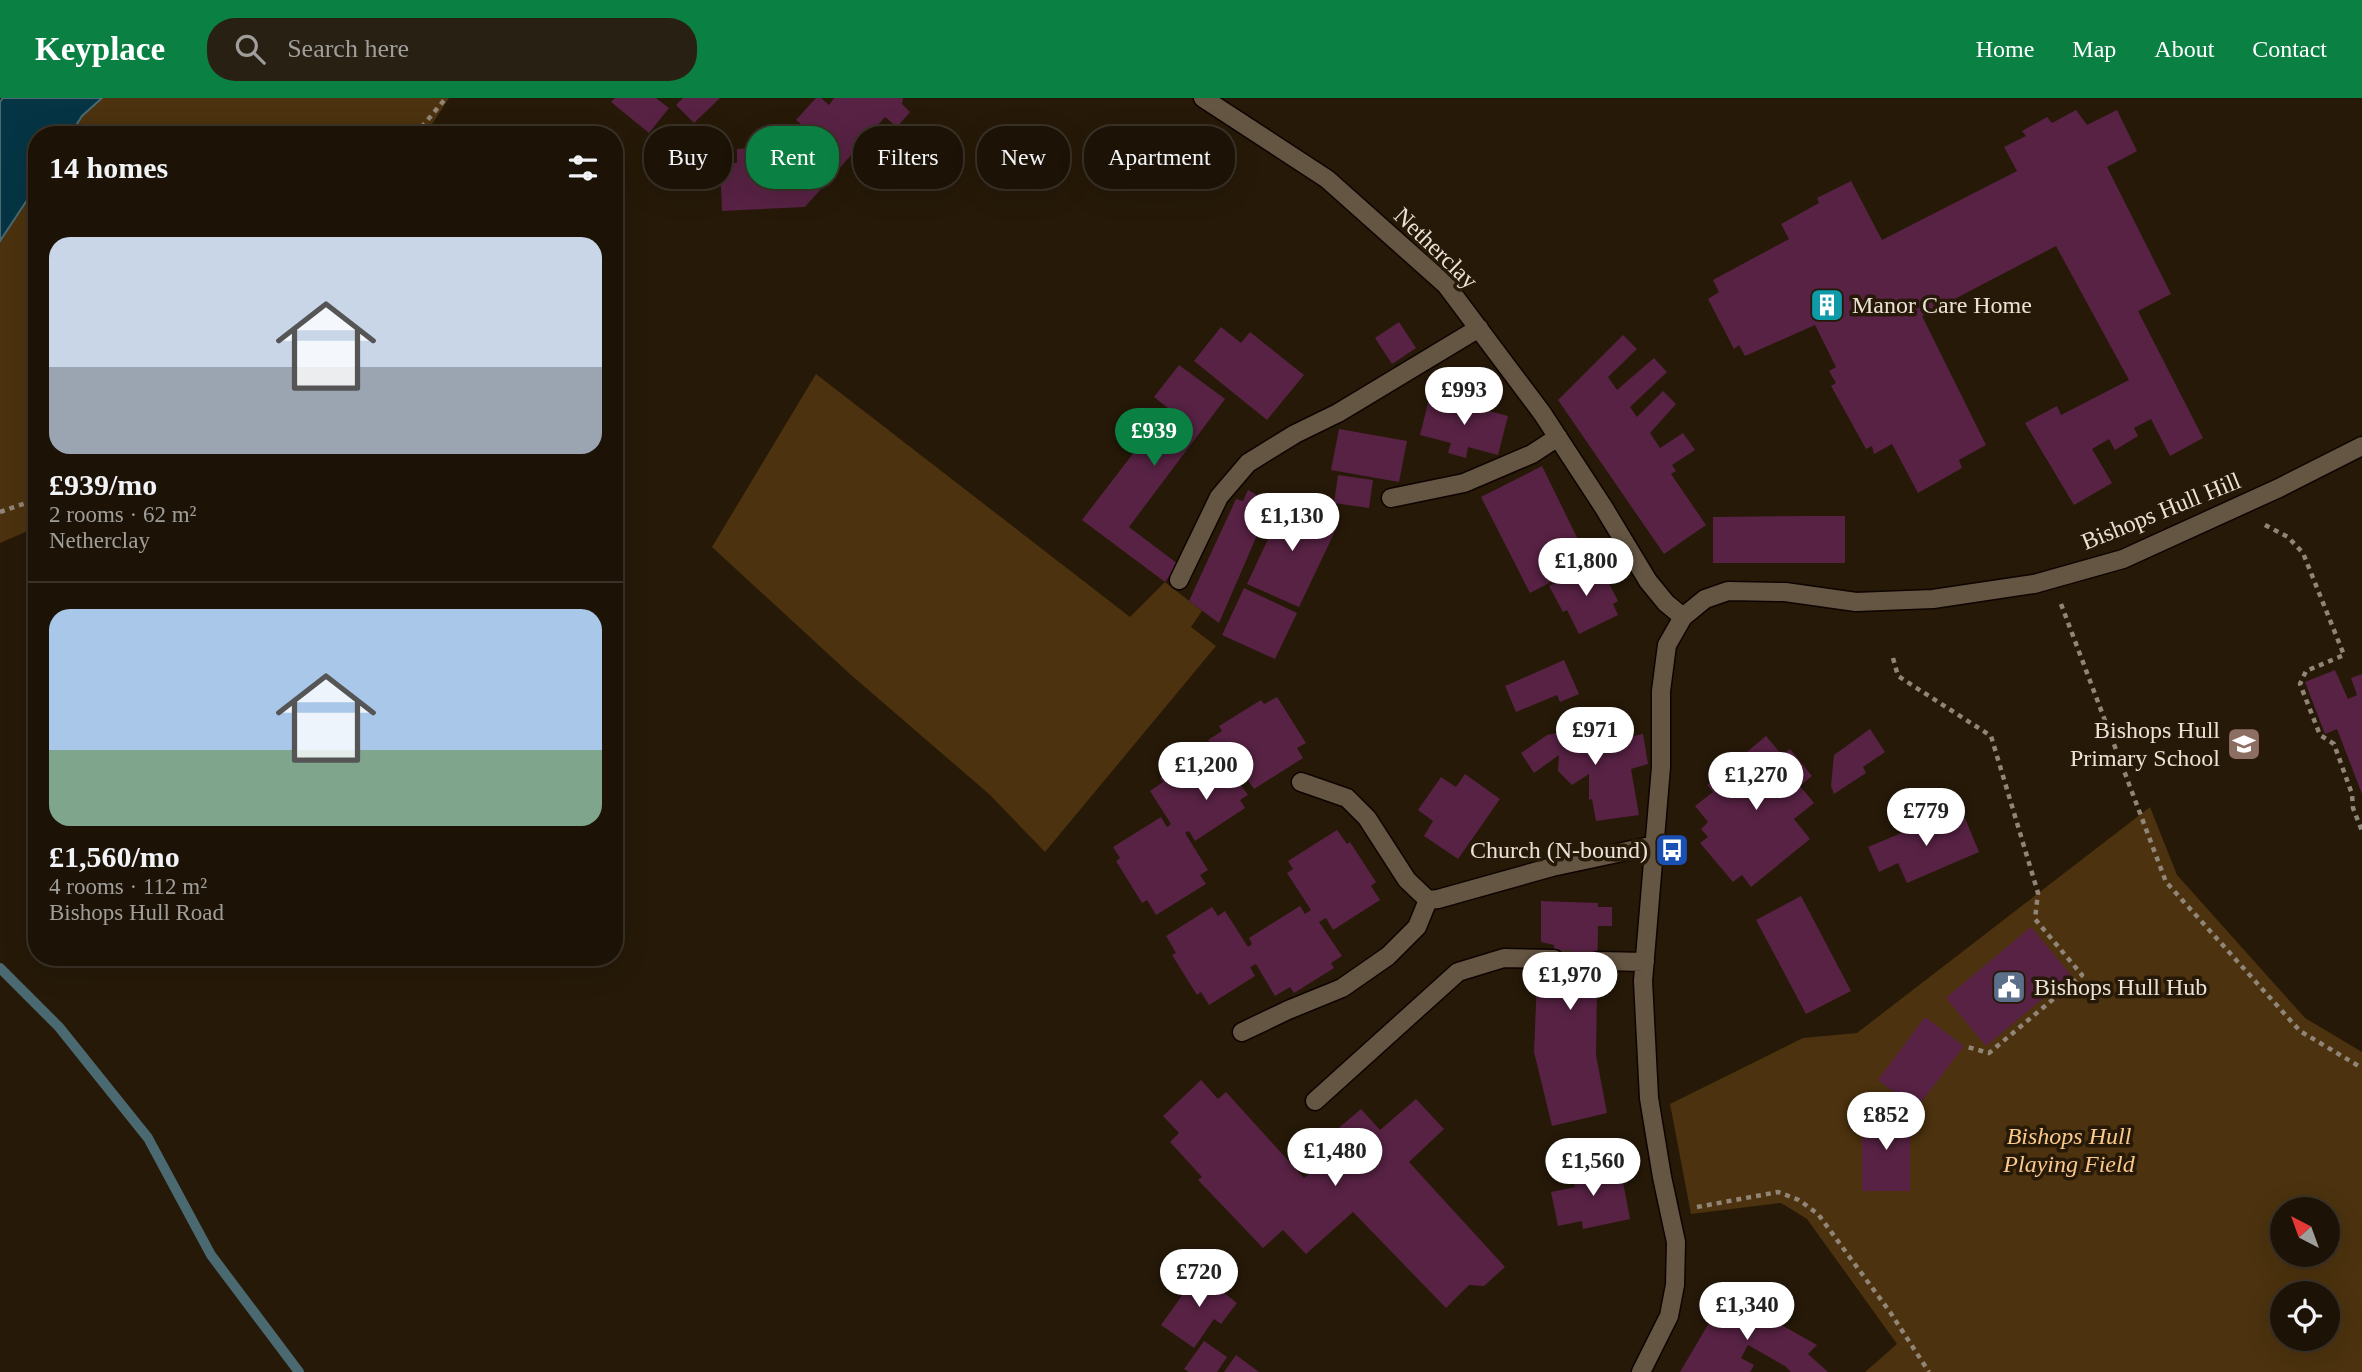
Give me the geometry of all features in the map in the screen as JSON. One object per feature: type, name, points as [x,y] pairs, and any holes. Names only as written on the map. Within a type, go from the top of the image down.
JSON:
[{"type":"street","name":"Netherclay","points":[[1203,98],[1327,179],[1446,285],[1558,438],[1648,581],[1666,603],[1684,617]]},
{"type":"street","points":[[1179,580],[1219,497],[1248,463],[1295,434],[1338,414],[1479,328]]},
{"type":"street","points":[[1391,498],[1464,483],[1532,454],[1558,438]]},
{"type":"street","name":"Bishops Hull Hill","points":[[1684,617],[1705,599],[1728,591],[1785,592],[1856,602],[1933,599],[2034,584],[2123,558],[2234,509],[2362,446]]},
{"type":"street","points":[[1642,1372],[1669,1317],[1675,1285],[1676,1242],[1649,1098],[1644,1044],[1645,962],[1661,767],[1661,691],[1667,645],[1684,617]]},
{"type":"street","points":[[1301,782],[1347,798],[1367,818],[1407,880],[1428,900],[1552,867],[1655,845]]},
{"type":"street","points":[[1242,1032],[1342,989],[1388,956],[1417,927],[1428,900]]},
{"type":"street","points":[[1315,1101],[1458,972],[1504,958],[1554,959]]},
{"type":"street","points":[[1598,961],[1645,962]]},
{"type":"path","points":[[423,126],[446,98]]},
{"type":"path","points":[[0,512],[28,502]]},
{"type":"path","points":[[2234,509],[2288,537],[2303,553],[2334,629],[2344,655],[2306,671],[2300,684],[2320,735],[2334,744],[2362,831]]},
{"type":"path","points":[[2053,578],[2065,619],[2166,882],[2300,1031],[2362,1068]]},
{"type":"path","points":[[1893,658],[1898,676],[1991,736],[2038,893],[2035,919],[2082,975],[1989,1053],[1964,1046]]},
{"type":"path","points":[[1669,1212],[1778,1192],[1799,1200],[1818,1214],[1890,1312],[1929,1372]]},
{"type":"green space","points":[[102,98],[449,98],[431,126],[76,126],[82,116]]},
{"type":"green space","points":[[28,199],[28,531],[0,543],[0,241]]},
{"type":"green space","points":[[816,374],[1130,617],[1165,582],[1202,611],[1191,627],[1216,646],[1045,852],[989,794],[851,675],[712,547]]},
{"type":"green space","name":"Bishops Hull Playing Field","points":[[2150,807],[2177,875],[2305,1018],[2362,1052],[2362,1372],[1865,1372],[1897,1344],[1807,1219],[1781,1203],[1691,1214],[1670,1104],[1803,1038],[1857,1033]]},
{"type":"water","points":[[3,98],[102,98],[82,116],[76,126],[28,126],[28,199],[0,241],[0,102]]},
{"type":"building","points":[[615,98],[656,98],[669,108],[655,126],[644,126],[644,129],[611,102]]},
{"type":"building","points":[[683,98],[720,98],[694,123],[676,105]]},
{"type":"building","points":[[816,98],[821,98],[829,105],[834,98],[903,98],[902,104],[910,112],[898,126],[885,117],[877,126],[853,126],[853,153],[839,169],[839,126],[803,126],[796,120]]},
{"type":"building","name":"Manor Care Home","points":[[2076,110],[2087,125],[2117,110],[2137,151],[2107,167],[2171,294],[2138,311],[2203,438],[2170,456],[2151,419],[2134,428],[2138,436],[2115,450],[2109,439],[2092,449],[2112,483],[2074,505],[2025,423],[2057,406],[2061,415],[2129,380],[2056,246],[1922,316],[1986,445],[1959,460],[1962,468],[1918,493],[1892,444],[1874,454],[1872,446],[1866,449],[1831,386],[1836,383],[1829,371],[1836,367],[1815,325],[1745,356],[1739,345],[1734,349],[1708,299],[1719,292],[1713,280],[1789,239],[1781,224],[1819,203],[1817,198],[1851,181],[1882,240],[2017,171],[2004,147],[2026,136],[2022,131],[2047,117],[2052,123]]},
{"type":"building","points":[[746,148],[746,189],[821,189],[805,207],[722,211],[721,189],[732,189],[732,163],[737,163],[737,149]]},
{"type":"building","points":[[1399,322],[1416,348],[1392,364],[1375,338]]},
{"type":"building","points":[[1221,327],[1241,343],[1250,332],[1304,375],[1267,420],[1194,361]]},
{"type":"building","points":[[1623,335],[1637,349],[1608,377],[1617,390],[1654,358],[1667,372],[1630,407],[1637,417],[1663,391],[1676,404],[1650,433],[1660,448],[1683,433],[1695,450],[1672,465],[1676,471],[1671,474],[1706,525],[1664,554],[1558,400]]},
{"type":"building","points":[[1179,365],[1225,399],[1129,527],[1178,564],[1165,582],[1082,520],[1168,408],[1154,397]]},
{"type":"building","points":[[1430,395],[1508,416],[1498,455],[1468,447],[1466,458],[1448,453],[1451,443],[1420,435]]},
{"type":"building","points":[[1339,429],[1407,441],[1399,482],[1331,470]]},
{"type":"building","points":[[1542,466],[1589,562],[1530,593],[1481,497]]},
{"type":"building","points":[[1338,475],[1373,480],[1369,508],[1334,503]]},
{"type":"building","points":[[1248,490],[1271,503],[1219,623],[1189,601],[1236,499],[1243,501]]},
{"type":"building","points":[[1278,498],[1338,525],[1299,607],[1247,584],[1276,522],[1269,518]]},
{"type":"building","points":[[1845,516],[1845,563],[1713,563],[1713,517]]},
{"type":"building","points":[[1598,562],[1618,601],[1613,604],[1618,615],[1579,634],[1567,610],[1563,612],[1549,586]]},
{"type":"building","points":[[1244,588],[1297,613],[1275,659],[1222,635]]},
{"type":"building","points":[[1564,660],[1579,694],[1560,702],[1557,695],[1516,712],[1505,686]]},
{"type":"building","points":[[2335,670],[2348,699],[2357,695],[2351,678],[2362,674],[2362,794],[2337,729],[2325,734],[2305,682]]},
{"type":"building","points":[[1277,697],[1306,743],[1297,748],[1303,758],[1254,789],[1247,779],[1240,784],[1248,795],[1240,800],[1245,808],[1195,841],[1189,831],[1185,833],[1208,870],[1200,875],[1206,884],[1156,915],[1147,900],[1142,903],[1116,861],[1120,858],[1113,847],[1161,817],[1167,827],[1171,824],[1150,791],[1163,782],[1160,778],[1202,752],[1205,757],[1215,751],[1208,740],[1222,731],[1219,726],[1261,700],[1264,704]]},
{"type":"building","points":[[1597,725],[1598,740],[1587,742],[1586,746],[1643,734],[1648,764],[1631,769],[1639,815],[1596,821],[1592,799],[1589,800],[1589,774],[1572,785],[1558,771],[1559,755],[1534,773],[1521,753],[1547,735]]},
{"type":"building","points":[[1870,729],[1885,752],[1863,767],[1866,773],[1834,794],[1831,786],[1834,755]]},
{"type":"building","points":[[1766,736],[1782,755],[1790,749],[1812,776],[1800,786],[1814,803],[1794,819],[1810,839],[1751,887],[1742,875],[1733,882],[1700,843],[1708,837],[1701,829],[1708,822],[1695,806],[1713,792],[1707,785]]},
{"type":"building","points":[[1465,774],[1500,799],[1458,859],[1424,836],[1433,821],[1418,810],[1441,777],[1456,787]]},
{"type":"building","points":[[1964,816],[1979,852],[1907,883],[1898,863],[1879,872],[1868,847],[1937,818],[1940,826]]},
{"type":"building","points":[[1337,830],[1347,844],[1350,842],[1376,882],[1371,886],[1380,900],[1333,930],[1326,918],[1319,922],[1342,956],[1331,963],[1334,968],[1294,993],[1290,987],[1275,996],[1256,964],[1250,967],[1255,976],[1209,1005],[1201,992],[1197,995],[1172,955],[1176,953],[1166,936],[1212,907],[1218,916],[1225,911],[1248,947],[1252,944],[1249,938],[1300,906],[1305,914],[1311,910],[1287,873],[1293,869],[1288,861]]},
{"type":"building","points":[[1801,896],[1851,991],[1806,1014],[1756,920]]},
{"type":"building","points":[[1541,901],[1598,903],[1598,907],[1612,907],[1612,926],[1598,926],[1596,1055],[1607,1113],[1552,1126],[1534,1052],[1537,979],[1554,980],[1554,945],[1541,942]]},
{"type":"building","name":"Bishops Hull Hub","points":[[2031,927],[2071,975],[1986,1046],[1946,998]]},
{"type":"building","points":[[1925,1017],[1964,1046],[1916,1109],[1878,1080]]},
{"type":"building","points":[[1201,1080],[1218,1099],[1226,1092],[1304,1178],[1311,1172],[1300,1161],[1361,1109],[1380,1130],[1416,1099],[1444,1129],[1409,1162],[1505,1267],[1484,1286],[1469,1285],[1446,1308],[1353,1212],[1306,1254],[1283,1230],[1263,1248],[1198,1180],[1202,1177],[1170,1142],[1179,1133],[1163,1116]]},
{"type":"building","points":[[1862,1112],[1910,1112],[1910,1191],[1862,1191]]},
{"type":"building","points":[[1619,1161],[1630,1219],[1583,1229],[1582,1221],[1558,1226],[1551,1192],[1575,1187],[1572,1171]]},
{"type":"building","points":[[1201,1269],[1226,1288],[1223,1292],[1237,1303],[1221,1324],[1214,1319],[1194,1348],[1161,1325]]},
{"type":"building","points":[[1725,1293],[1817,1345],[1808,1354],[1828,1372],[1791,1372],[1748,1345],[1741,1358],[1754,1365],[1750,1372],[1680,1372],[1709,1323],[1704,1320]]},
{"type":"building","points":[[1204,1341],[1227,1357],[1217,1372],[1189,1372],[1184,1369]]},
{"type":"building","points":[[1236,1355],[1259,1372],[1224,1372]]},
{"type":"waterway","points":[[0,968],[59,1027],[148,1138],[211,1255],[299,1372]]},
{"type":"tunnel","points":[[1554,959],[1598,961]]},
{"type":"place","name":"Manor Care Home","points":[[1827,305]]},
{"type":"place","name":"Bishops Hull Primary School","points":[[2244,744]]},
{"type":"place","name":"Church (N-bound)","points":[[1672,850]]},
{"type":"place","name":"Bishops Hull Hub","points":[[2009,987]]}]
